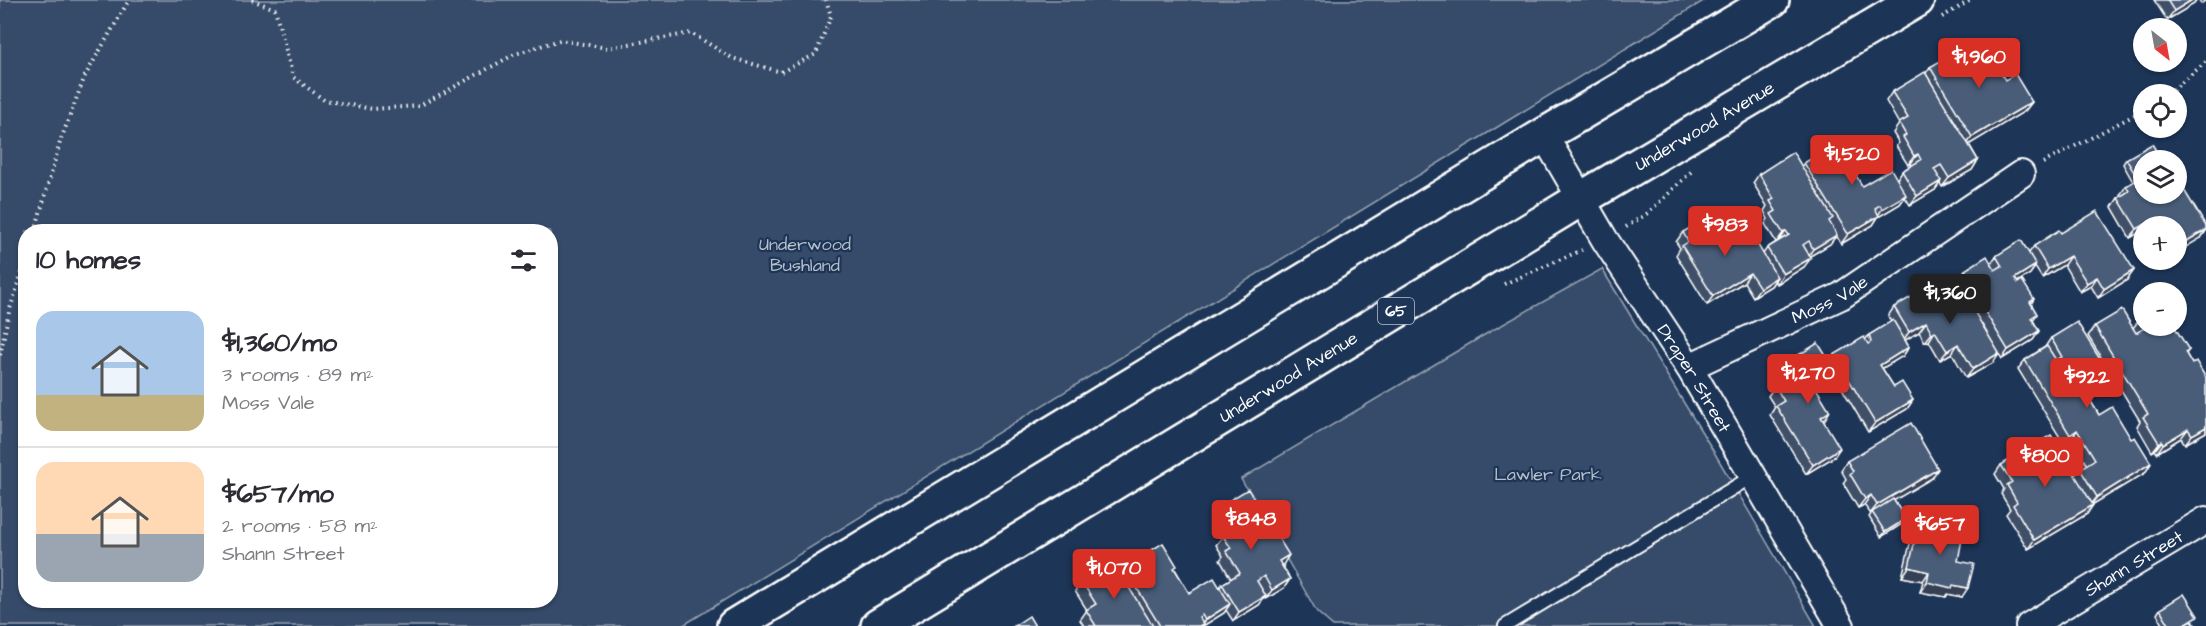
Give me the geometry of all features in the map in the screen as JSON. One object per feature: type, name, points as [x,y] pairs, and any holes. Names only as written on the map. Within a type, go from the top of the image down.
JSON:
[{"type":"main road","points":[[734,626],[1544,135],[1772,0]]},
{"type":"main road","name":"Underwood Avenue","points":[[878,626],[1581,199],[1917,0]]},
{"type":"street","name":"Draper Street","points":[[1544,135],[1605,240],[1689,367],[1841,626]]},
{"type":"street","name":"Moss Vale","points":[[1689,367],[1841,296],[2021,174]]},
{"type":"street","name":"Shann Street","points":[[2028,626],[2206,520]]},
{"type":"lane","points":[[1505,626],[1753,476]]},
{"type":"path","points":[[37,224],[60,142],[85,76],[129,0]]},
{"type":"path","points":[[252,0],[275,9],[293,77],[324,100],[372,109],[419,106],[515,54],[560,40],[608,48],[691,33],[732,58],[781,72],[816,54],[831,16],[826,0]]},
{"type":"path","points":[[2180,84],[2206,62]]},
{"type":"path","points":[[2021,174],[2133,116]]},
{"type":"path","points":[[0,355],[9,312],[18,284]]},
{"type":"green space","name":"Underwood Bushland","points":[[0,0],[1705,0],[682,626],[0,626]]},
{"type":"green space","name":"Lawler Park","points":[[1602,269],[1714,452],[1816,626],[1333,626],[1317,612],[1241,479],[1491,331]]},
{"type":"building","points":[[2167,0],[2192,0],[2174,11]]},
{"type":"building","points":[[1971,43],[1976,51],[1985,46],[2005,80],[2015,74],[2032,102],[1972,137],[1930,67]]},
{"type":"building","points":[[1925,72],[1978,160],[1949,178],[1941,165],[1934,169],[1941,181],[1917,196],[1902,171],[1921,160],[1918,154],[1914,156],[1903,137],[1906,135],[1899,123],[1908,118],[1892,92]]},
{"type":"building","points":[[1847,137],[1860,159],[1850,165],[1862,186],[1891,169],[1906,195],[1882,209],[1880,205],[1875,208],[1879,216],[1848,234],[1804,163]]},
{"type":"building","points":[[2152,144],[2156,150],[2142,150]]},
{"type":"building","points":[[1793,152],[1833,218],[1829,221],[1837,235],[1813,249],[1809,241],[1803,245],[1811,258],[1783,274],[1767,248],[1789,235],[1786,231],[1783,233],[1771,214],[1776,211],[1770,201],[1774,199],[1759,174]]},
{"type":"building","points":[[2133,155],[2133,171],[2126,159]]},
{"type":"building","points":[[2133,182],[2133,204],[2187,204],[2187,195],[2206,226],[2206,230],[2187,241],[2187,216],[2133,216],[2133,222],[2118,198],[2129,191],[2126,186]]},
{"type":"building","points":[[2097,211],[2134,270],[2104,289],[2097,277],[2087,283],[2070,256],[2048,269],[2034,246],[2059,230],[2061,233]]},
{"type":"building","points":[[1707,218],[1714,230],[1726,223],[1738,243],[1752,235],[1777,277],[1760,288],[1750,273],[1713,296],[1682,246],[1688,242],[1683,232]]},
{"type":"building","points":[[2021,240],[2036,265],[2015,278],[2018,283],[2022,280],[2034,299],[2030,302],[2037,314],[2031,318],[2039,331],[2008,350],[1973,292],[1977,290],[1965,270],[1987,256],[1995,270],[2002,266],[1996,256]]},
{"type":"building","points":[[1950,290],[1959,306],[1968,301],[1999,353],[1973,369],[1958,344],[1947,351],[1935,331],[1932,333],[1926,322],[1909,332],[1894,307],[1920,292],[1925,300],[1936,294],[1938,298]]},
{"type":"building","points":[[2122,310],[2133,328],[2133,336],[2180,336],[2189,350],[2185,352],[2192,364],[2196,361],[2206,378],[2206,427],[2192,435],[2188,429],[2163,444],[2162,441],[2159,443],[2143,417],[2148,414],[2095,326]]},
{"type":"building","points":[[1893,320],[1909,347],[1880,365],[1894,387],[1902,382],[1913,400],[1875,423],[1834,355],[1864,337],[1868,344],[1871,342],[1869,335]]},
{"type":"building","points":[[2077,322],[2109,374],[2083,389],[2099,415],[2112,407],[2131,439],[2135,437],[2151,463],[2097,497],[2080,469],[2095,459],[2077,430],[2070,435],[2025,360],[2047,346],[2056,360],[2062,357],[2051,338]]},
{"type":"building","points":[[1818,343],[1833,367],[1811,380],[1830,411],[1821,417],[1840,448],[1813,465],[1776,406],[1784,401],[1775,386],[1799,371],[1792,359]]},
{"type":"building","points":[[1911,423],[1938,469],[1877,505],[1871,495],[1865,499],[1850,474],[1853,471],[1847,461]]},
{"type":"building","points":[[2051,435],[2093,505],[2034,540],[2013,505],[2017,502],[2007,485],[2012,482],[2001,465]]},
{"type":"building","points":[[1248,489],[1289,555],[1279,561],[1290,579],[1272,590],[1264,576],[1257,581],[1266,596],[1239,612],[1222,584],[1240,573],[1226,551],[1231,548],[1223,536],[1231,531],[1217,508]]},
{"type":"building","points":[[1893,499],[1906,519],[1885,532],[1872,512]]},
{"type":"building","points":[[1925,518],[1946,523],[1943,534],[1962,539],[1958,561],[1974,564],[1968,588],[1953,585],[1952,588],[1927,582],[1929,572],[1909,567],[1918,526],[1923,527]]},
{"type":"building","points":[[1163,543],[1177,566],[1174,568],[1189,593],[1214,578],[1230,604],[1205,620],[1202,615],[1199,617],[1203,624],[1199,626],[1160,626],[1124,567]]},
{"type":"building","points":[[1113,562],[1153,626],[1096,626],[1086,610],[1096,604],[1082,582]]},
{"type":"building","points":[[2184,594],[2198,616],[2182,626],[2170,626],[2160,609]]},
{"type":"building","points":[[1029,616],[1035,626],[1014,626]]},
{"type":"building","points":[[2192,620],[2196,626],[2182,626]]}]
